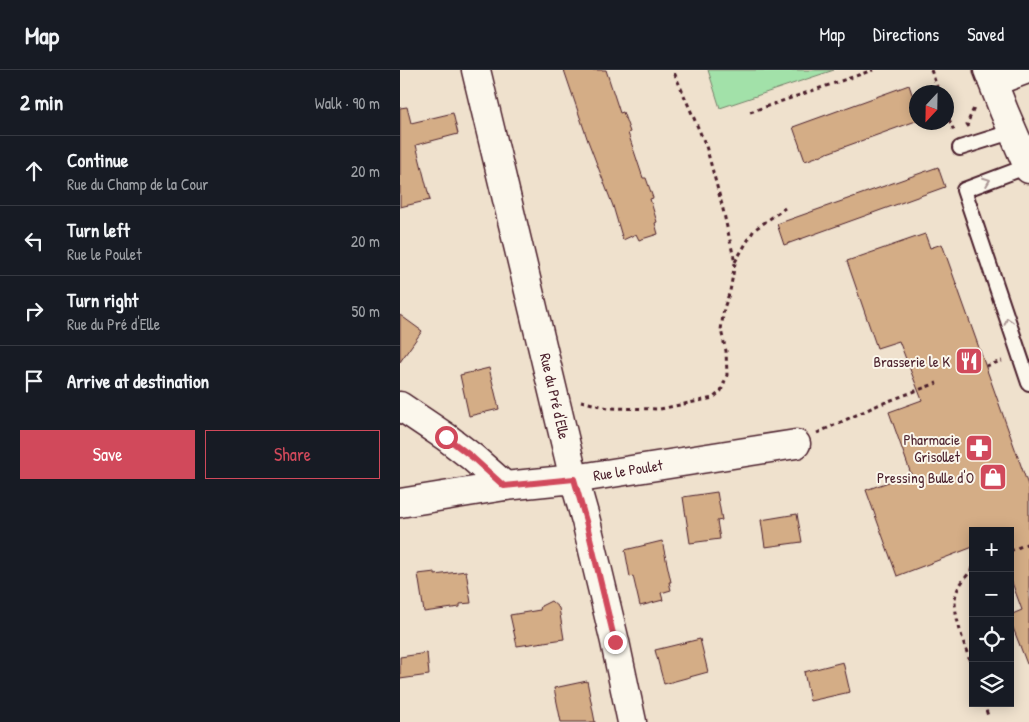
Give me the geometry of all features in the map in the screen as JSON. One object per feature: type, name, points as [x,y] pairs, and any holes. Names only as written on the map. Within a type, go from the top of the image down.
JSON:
[{"type":"street","name":"Rue du Pré d'Elle","points":[[476,70],[615,642],[632,722]]},
{"type":"street","points":[[1025,70],[990,76],[1028,168]]},
{"type":"street","points":[[400,406],[446,437],[504,486]]},
{"type":"street","name":"Rue le Poulet","points":[[400,503],[504,486],[574,479],[796,444]]},
{"type":"lane","points":[[960,148],[1014,131]]},
{"type":"lane","points":[[1028,168],[964,190],[1029,384]]},
{"type":"path","points":[[674,70],[706,146],[735,263]]},
{"type":"path","points":[[750,112],[873,70]]},
{"type":"path","points":[[931,70],[936,85]]},
{"type":"path","points":[[967,124],[975,109],[972,101]]},
{"type":"path","points":[[574,398],[608,408],[660,409],[713,398],[721,391],[727,375],[726,351],[720,330],[735,263],[754,230],[785,208]]},
{"type":"path","points":[[796,444],[878,405],[937,383]]},
{"type":"path","points":[[1014,549],[1029,542]]},
{"type":"path","points":[[969,572],[960,582],[955,596],[957,620],[970,662]]},
{"type":"path","points":[[985,707],[988,716]]},
{"type":"green space","points":[[708,70],[834,70],[720,108]]},
{"type":"building","points":[[564,70],[606,70],[620,113],[623,112],[630,132],[628,133],[643,178],[646,178],[653,198],[650,199],[657,222],[655,223],[658,234],[639,240],[636,234],[623,240],[613,206]]},
{"type":"building","points":[[909,85],[909,124],[805,161],[793,127]]},
{"type":"building","points":[[407,107],[411,123],[453,113],[458,134],[416,145],[430,200],[400,207],[400,108]]},
{"type":"building","points":[[938,167],[945,187],[784,245],[777,224]]},
{"type":"building","points":[[925,234],[930,248],[942,244],[1029,488],[1029,664],[1027,664],[1014,630],[1014,613],[1022,610],[1014,588],[1014,527],[969,527],[969,549],[897,576],[866,490],[911,474],[889,412],[922,400],[899,341],[877,348],[847,261]]},
{"type":"building","points":[[400,315],[422,331],[400,362]]},
{"type":"building","points":[[489,368],[499,409],[469,416],[460,375]]},
{"type":"building","points":[[717,492],[722,520],[717,521],[720,539],[690,543],[683,497]]},
{"type":"building","points":[[797,514],[802,542],[765,547],[761,520]]},
{"type":"building","points":[[662,541],[671,590],[661,593],[663,600],[640,606],[633,576],[630,577],[625,550]]},
{"type":"building","points":[[466,571],[471,603],[460,604],[460,607],[424,612],[418,574],[435,572],[435,575]]},
{"type":"building","points":[[551,601],[559,608],[564,639],[517,646],[510,615],[540,610],[541,606]]},
{"type":"building","points":[[700,639],[708,672],[664,684],[655,650]]},
{"type":"building","points":[[427,653],[429,675],[400,679],[400,657]]},
{"type":"building","points":[[843,662],[850,692],[810,701],[804,672]]},
{"type":"building","points":[[587,681],[595,722],[561,722],[554,688]]},
{"type":"place","name":"Brasserie le K","points":[[969,361]]},
{"type":"place","name":"Pharmacie Grisollet","points":[[979,448]]},
{"type":"place","name":"Pressing Bulle d'O","points":[[993,477]]},
{"type":"route","points":[[446,437],[472,457],[504,486],[574,479],[615,642]]}]
